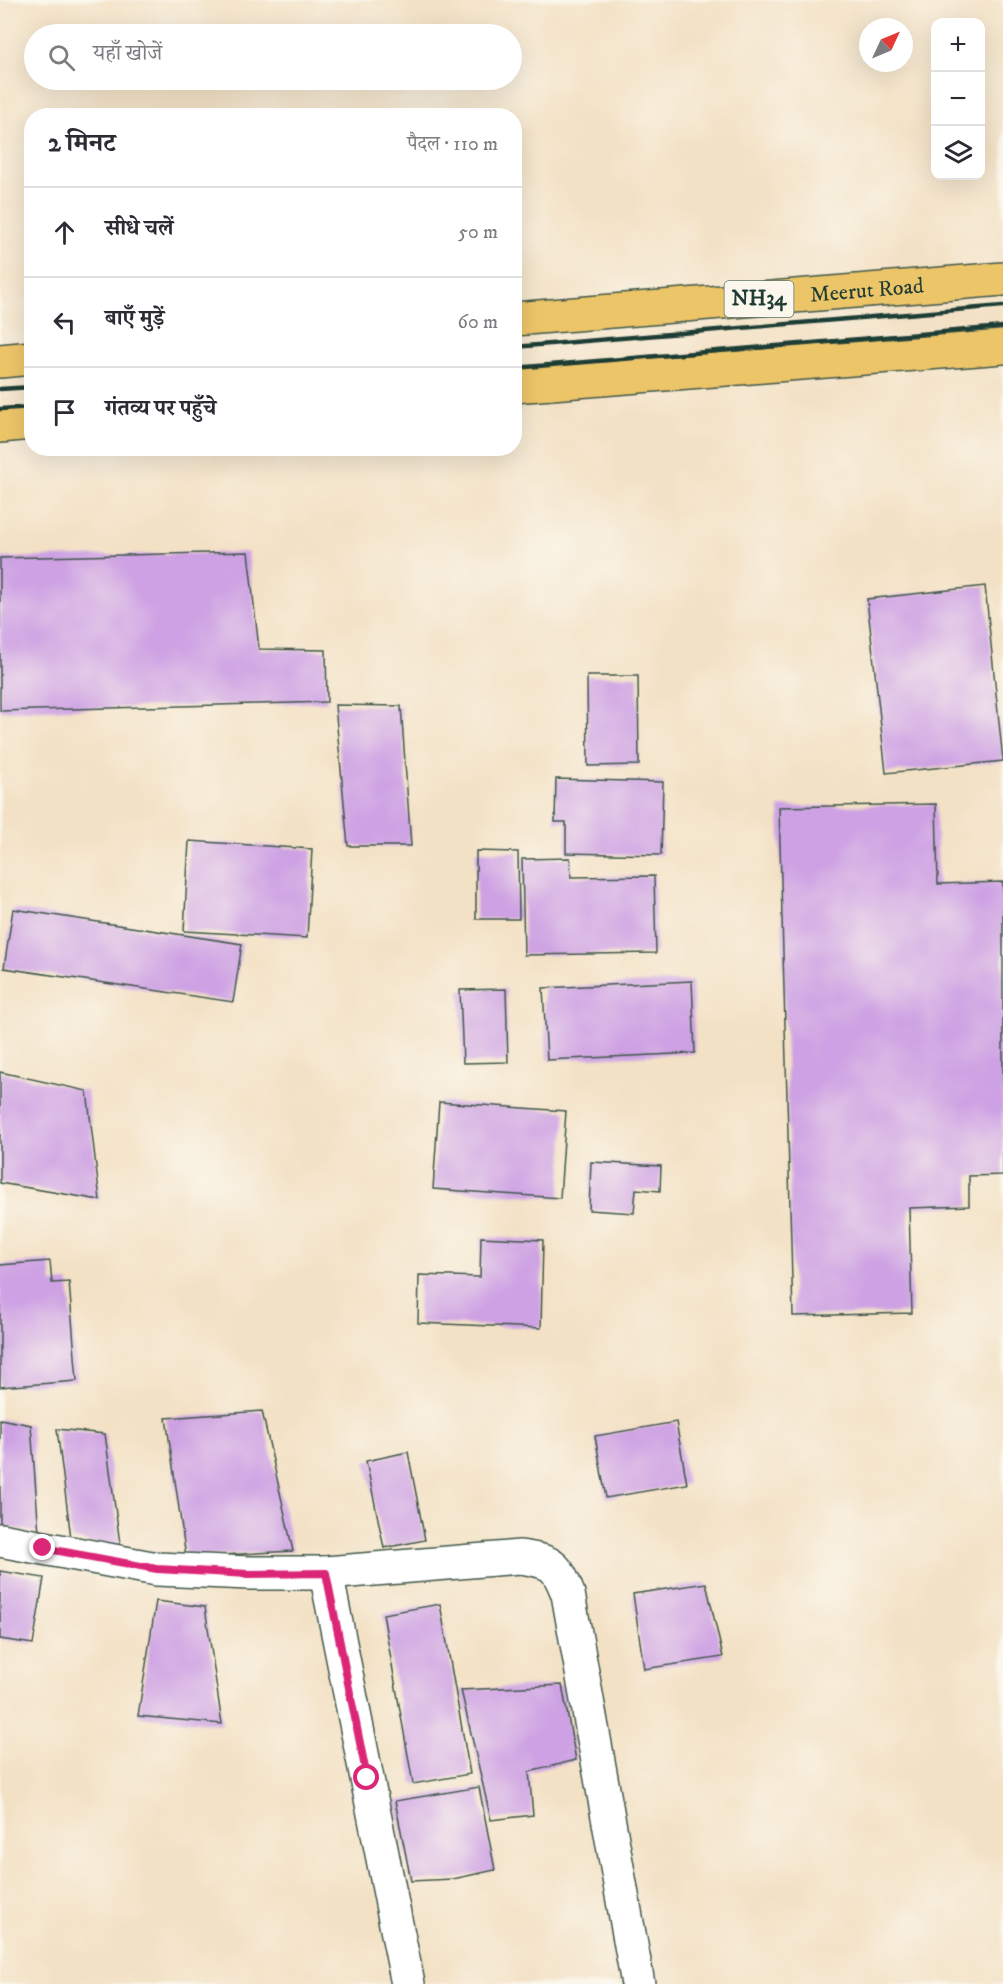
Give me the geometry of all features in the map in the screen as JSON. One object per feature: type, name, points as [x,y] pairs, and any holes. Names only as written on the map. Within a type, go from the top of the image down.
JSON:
[{"type":"highway","name":"Meerut Road","points":[[522,318],[1003,279]]},
{"type":"highway","points":[[522,385],[1003,347]]},
{"type":"highway","points":[[0,361],[24,359]]},
{"type":"highway","points":[[0,426],[24,424]]},
{"type":"street","points":[[0,1540],[157,1569],[249,1574],[326,1573],[520,1557],[542,1561],[559,1571],[568,1594],[638,1984]]},
{"type":"street","points":[[326,1573],[408,1984]]},
{"type":"building","points":[[248,552],[259,649],[326,650],[327,702],[0,711],[0,558]]},
{"type":"building","points":[[985,586],[1003,761],[886,773],[867,599]]},
{"type":"building","points":[[587,676],[638,676],[639,765],[588,766]]},
{"type":"building","points":[[335,705],[401,706],[411,846],[348,846]]},
{"type":"building","points":[[556,779],[663,782],[661,855],[566,853],[566,822],[555,822]]},
{"type":"building","points":[[936,804],[938,884],[1003,882],[1003,1175],[969,1176],[969,1206],[909,1208],[912,1313],[793,1316],[779,807]]},
{"type":"building","points":[[189,841],[312,849],[307,938],[184,931]]},
{"type":"building","points":[[476,851],[518,852],[519,919],[476,919]]},
{"type":"building","points":[[570,858],[571,877],[654,876],[656,953],[524,955],[522,859]]},
{"type":"building","points":[[13,909],[242,944],[233,1002],[4,968]]},
{"type":"building","points":[[692,981],[695,1053],[547,1060],[543,988]]},
{"type":"building","points":[[506,989],[508,1062],[463,1063],[460,990]]},
{"type":"building","points":[[0,1072],[87,1091],[100,1200],[0,1183]]},
{"type":"building","points":[[439,1102],[566,1111],[560,1198],[433,1189]]},
{"type":"building","points":[[591,1162],[661,1166],[660,1191],[636,1189],[634,1213],[589,1210]]},
{"type":"building","points":[[481,1237],[543,1240],[541,1328],[418,1323],[419,1275],[480,1277]]},
{"type":"building","points":[[50,1261],[52,1283],[69,1282],[77,1381],[0,1387],[0,1265]]},
{"type":"building","points":[[262,1411],[293,1551],[186,1557],[166,1418]]},
{"type":"building","points":[[0,1419],[31,1425],[39,1533],[0,1526]]},
{"type":"building","points":[[676,1422],[687,1484],[606,1498],[595,1436]]},
{"type":"building","points":[[57,1429],[105,1434],[121,1551],[71,1538]]},
{"type":"building","points":[[408,1452],[425,1540],[384,1548],[366,1461]]},
{"type":"building","points":[[0,1571],[44,1578],[33,1644],[0,1639]]},
{"type":"building","points":[[706,1583],[723,1657],[644,1669],[633,1594]]},
{"type":"building","points":[[156,1601],[205,1607],[222,1724],[138,1716]]},
{"type":"building","points":[[440,1604],[470,1774],[413,1784],[383,1614]]},
{"type":"building","points":[[562,1685],[576,1760],[529,1772],[533,1815],[491,1820],[461,1690]]},
{"type":"building","points":[[479,1787],[495,1870],[453,1879],[411,1881],[395,1801]]},
{"type":"railway","points":[[522,346],[1003,306]]},
{"type":"railway","points":[[522,367],[1003,327]]},
{"type":"railway","points":[[0,389],[24,388]]},
{"type":"railway","points":[[0,409],[24,408]]},
{"type":"route","points":[[43,1548],[157,1569],[249,1574],[326,1573],[367,1778]]}]
